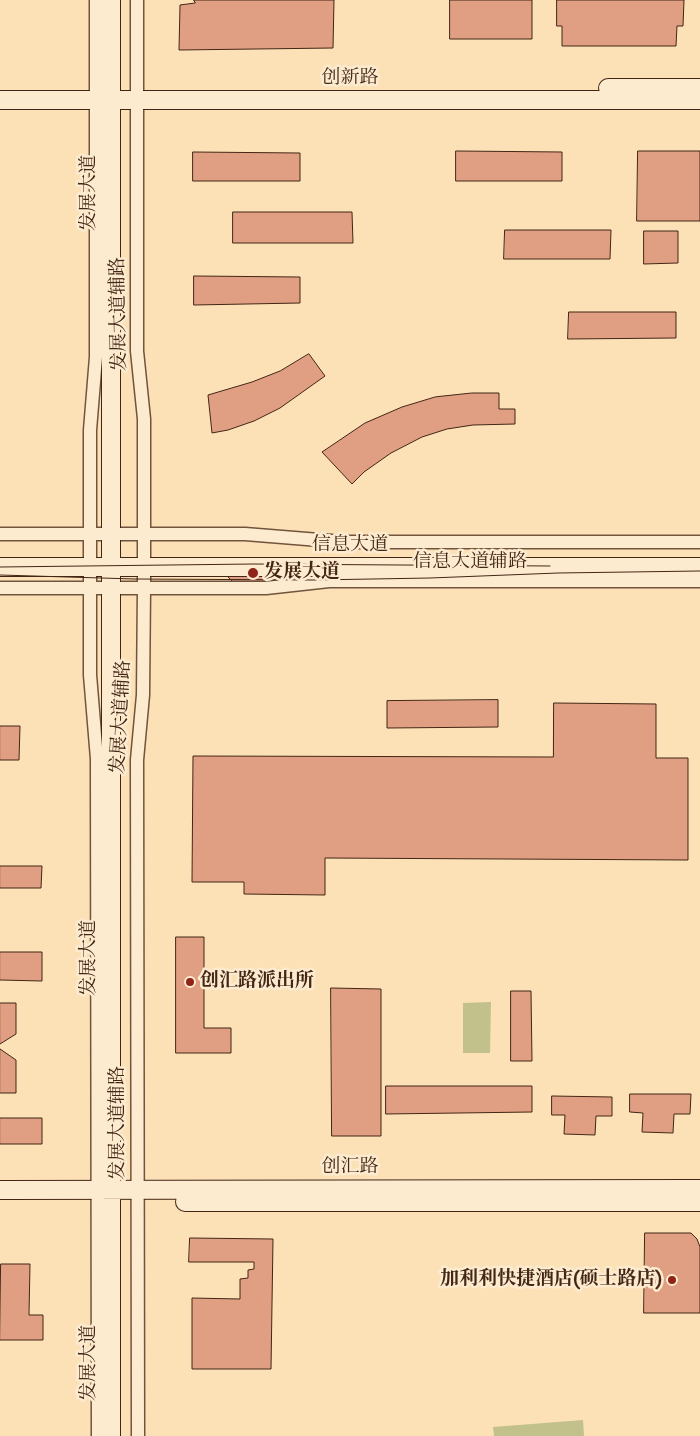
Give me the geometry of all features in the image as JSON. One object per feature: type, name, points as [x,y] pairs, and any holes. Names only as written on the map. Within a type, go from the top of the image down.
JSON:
[{"type":"street","name":"发展大道辅路","points":[[96,0],[117,94],[144,419],[143,695],[137,760],[117,1196],[98,1436]]},
{"type":"street","name":"发展大道","points":[[111,0],[117,94]]},
{"type":"street","name":"发展大道","points":[[122,0],[117,94],[117,1196],[123,1436]]},
{"type":"street","name":"发展大道辅路","points":[[137,0],[117,94],[90,430],[90,675],[97,759],[117,1196],[138,1436]]},
{"type":"street","name":"创新路","points":[[0,100],[117,94],[700,88]]},
{"type":"street","name":"创新路","points":[[0,89],[117,94],[700,100]]},
{"type":"street","name":"信息大道辅路","points":[[0,534],[245,534],[344,542],[700,542]]},
{"type":"street","name":"信息大道","points":[[0,556],[90,561],[700,556]]},
{"type":"street","name":"信息大道","points":[[0,567],[90,561]]},
{"type":"street","name":"信息大道","points":[[144,561],[700,567]]},
{"type":"street","name":"信息大道辅路","points":[[0,588],[266,588],[329,581],[700,582]]},
{"type":"street","name":"创汇路","points":[[0,1202],[117,1196],[700,1189]]},
{"type":"street","name":"创汇路","points":[[0,1190],[117,1196],[700,1202]]},
{"type":"street","name":"发展大道","points":[[111,1436],[117,1196]]},
{"type":"shaded area","points":[[491,1002],[490,1053],[463,1053],[463,1003]]},
{"type":"shaded area","points":[[583,1420],[584,1436],[494,1436],[493,1427]]},
{"type":"building","points":[[194,0],[334,0],[333,48],[179,50],[180,5],[195,3]]},
{"type":"building","points":[[450,0],[532,0],[532,39],[450,39]]},
{"type":"building","points":[[557,0],[684,0],[683,26],[677,26],[676,46],[562,46],[562,26],[557,26]]},
{"type":"building","points":[[456,151],[562,152],[562,181],[456,181]]},
{"type":"building","points":[[638,151],[700,151],[700,221],[637,221]]},
{"type":"building","points":[[193,152],[300,153],[300,181],[193,181]]},
{"type":"building","points":[[233,212],[352,212],[353,243],[233,243]]},
{"type":"building","points":[[505,230],[611,230],[610,259],[504,259]]},
{"type":"building","points":[[644,231],[678,231],[678,263],[644,264]]},
{"type":"building","points":[[194,276],[300,277],[300,303],[194,305]]},
{"type":"building","points":[[569,312],[676,312],[676,338],[568,339]]},
{"type":"building","points":[[309,354],[325,376],[280,408],[254,421],[228,430],[212,433],[208,395],[252,382],[280,371]]},
{"type":"building","points":[[472,393],[499,393],[499,409],[515,409],[515,424],[473,425],[447,429],[422,437],[391,453],[364,472],[352,484],[322,452],[365,423],[402,407],[435,397]]},
{"type":"building","points":[[292,574],[285,583],[233,582],[226,575]]},
{"type":"building","points":[[498,700],[498,727],[387,728],[387,701]]},
{"type":"building","points":[[554,703],[656,704],[656,758],[688,758],[688,860],[325,858],[325,895],[244,894],[244,882],[192,882],[193,756],[553,757]]},
{"type":"building","points":[[0,726],[20,726],[19,760],[0,760]]},
{"type":"building","points":[[0,866],[42,866],[41,888],[0,888]]},
{"type":"building","name":"创汇路派出所","points":[[176,937],[204,937],[204,1028],[231,1028],[231,1053],[176,1053]]},
{"type":"building","points":[[0,952],[42,952],[42,981],[0,980]]},
{"type":"building","points":[[331,988],[381,989],[381,1136],[332,1136]]},
{"type":"building","points":[[511,991],[531,991],[532,1061],[511,1061]]},
{"type":"building","points":[[0,1003],[16,1003],[16,1034],[0,1044]]},
{"type":"building","points":[[0,1049],[16,1060],[16,1093],[0,1093]]},
{"type":"building","points":[[386,1086],[532,1086],[532,1112],[386,1114]]},
{"type":"building","points":[[630,1094],[691,1094],[690,1114],[674,1114],[673,1133],[642,1132],[643,1113],[630,1112]]},
{"type":"building","points":[[552,1096],[612,1097],[612,1116],[596,1116],[595,1135],[564,1134],[565,1115],[552,1115]]},
{"type":"building","points":[[0,1118],[42,1118],[42,1144],[0,1144]]},
{"type":"building","name":"加利利快捷酒店(硕士路店)","points":[[645,1233],[691,1233],[697,1239],[700,1247],[700,1313],[644,1313]]},
{"type":"building","points":[[190,1238],[273,1239],[271,1369],[192,1369],[192,1298],[240,1299],[240,1279],[248,1278],[248,1270],[254,1269],[254,1262],[189,1262]]},
{"type":"building","points":[[1,1264],[30,1264],[29,1315],[43,1315],[43,1340],[0,1340]]},
{"type":"tram line","points":[[0,567],[253,564],[550,566]]},
{"type":"tram line","points":[[0,575],[135,579],[314,580],[700,571]]},
{"type":"place","name":"发展大道","points":[[253,573]]},
{"type":"place","name":"创汇路派出所","points":[[190,982]]},
{"type":"place","name":"加利利快捷酒店(硕士路店)","points":[[672,1280]]}]
